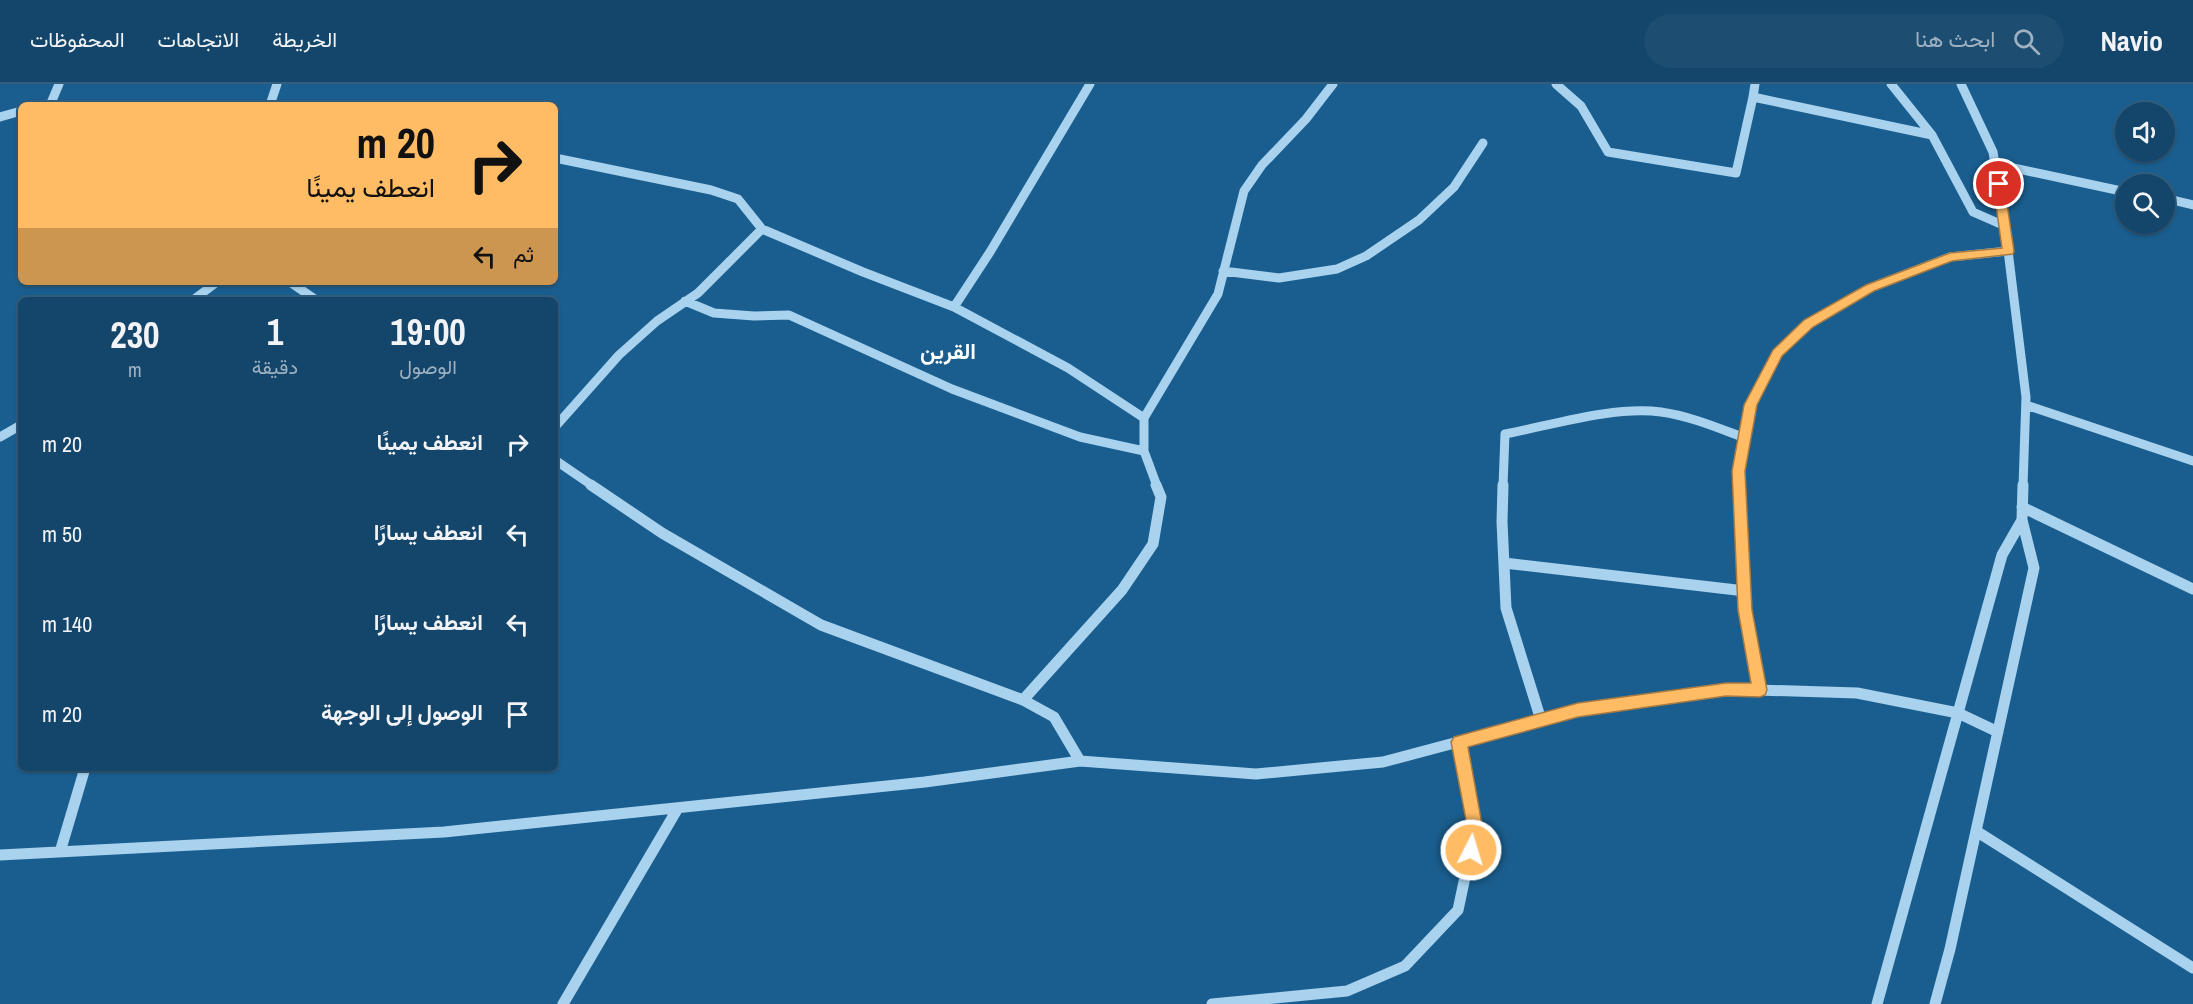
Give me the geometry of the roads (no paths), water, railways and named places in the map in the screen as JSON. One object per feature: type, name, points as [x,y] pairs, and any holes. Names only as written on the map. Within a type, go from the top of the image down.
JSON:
[{"type":"street","points":[[51,102],[59,84]]},
{"type":"street","points":[[271,102],[277,84]]},
{"type":"street","points":[[954,307],[988,259],[1060,130],[1090,84]]},
{"type":"street","points":[[1023,700],[1122,590],[1153,544],[1161,497],[1144,451],[1144,418],[1218,294],[1244,191],[1262,165],[1306,119],[1333,84]]},
{"type":"street","points":[[1556,84],[1581,106],[1608,152],[1736,173],[1755,84]]},
{"type":"street","points":[[1891,84],[1932,135],[1973,212],[2006,226]]},
{"type":"street","points":[[1935,1004],[1950,949],[2034,568],[2022,520],[2026,405],[2006,226],[1993,152],[1961,84]]},
{"type":"street","points":[[1753,97],[1932,135]]},
{"type":"street","points":[[0,117],[18,112]]},
{"type":"street","points":[[1223,271],[1279,278],[1337,269],[1366,256],[1419,220],[1454,187],[1483,143]]},
{"type":"street","points":[[558,159],[711,190],[738,199],[762,229],[863,272],[954,307],[1068,368],[1144,418]]},
{"type":"street","points":[[1995,164],[2115,190]]},
{"type":"street","points":[[2175,201],[2193,205]]},
{"type":"street","points":[[558,424],[619,355],[657,321],[698,292],[762,229]]},
{"type":"street","points":[[1760,690],[1745,610],[1739,471],[1750,405],[1777,353],[1809,323],[1870,288],[1950,257],[2008,251]]},
{"type":"street","points":[[197,297],[213,285]]},
{"type":"street","points":[[294,285],[312,297]]},
{"type":"street","points":[[685,302],[714,313],[754,316],[789,315],[952,389],[1080,437],[1144,451]]},
{"type":"street","points":[[2026,405],[2193,461]]},
{"type":"street","points":[[1541,720],[1506,608],[1502,522],[1505,434],[1581,419],[1647,411],[1685,417],[1745,438]]},
{"type":"street","points":[[0,437],[18,427]]},
{"type":"street","points":[[558,462],[662,533],[821,625],[1023,700],[1054,717],[1080,761]]},
{"type":"street","points":[[2022,507],[2193,589]]},
{"type":"street","points":[[1877,1004],[2002,555],[2022,520]]},
{"type":"street","points":[[1504,563],[1744,591]]},
{"type":"street","points":[[0,855],[444,832],[925,783],[1080,761],[1256,774],[1383,762],[1578,710],[1726,689],[1857,693],[1958,713],[1998,732]]},
{"type":"street","points":[[1212,1004],[1347,991],[1405,966],[1458,910],[1476,830],[1459,742]]},
{"type":"street","points":[[60,852],[84,771]]},
{"type":"street","points":[[563,1004],[678,808]]},
{"type":"street","points":[[1976,831],[2193,968]]},
{"type":"district","name":"القرين","points":[[948,351]]}]
